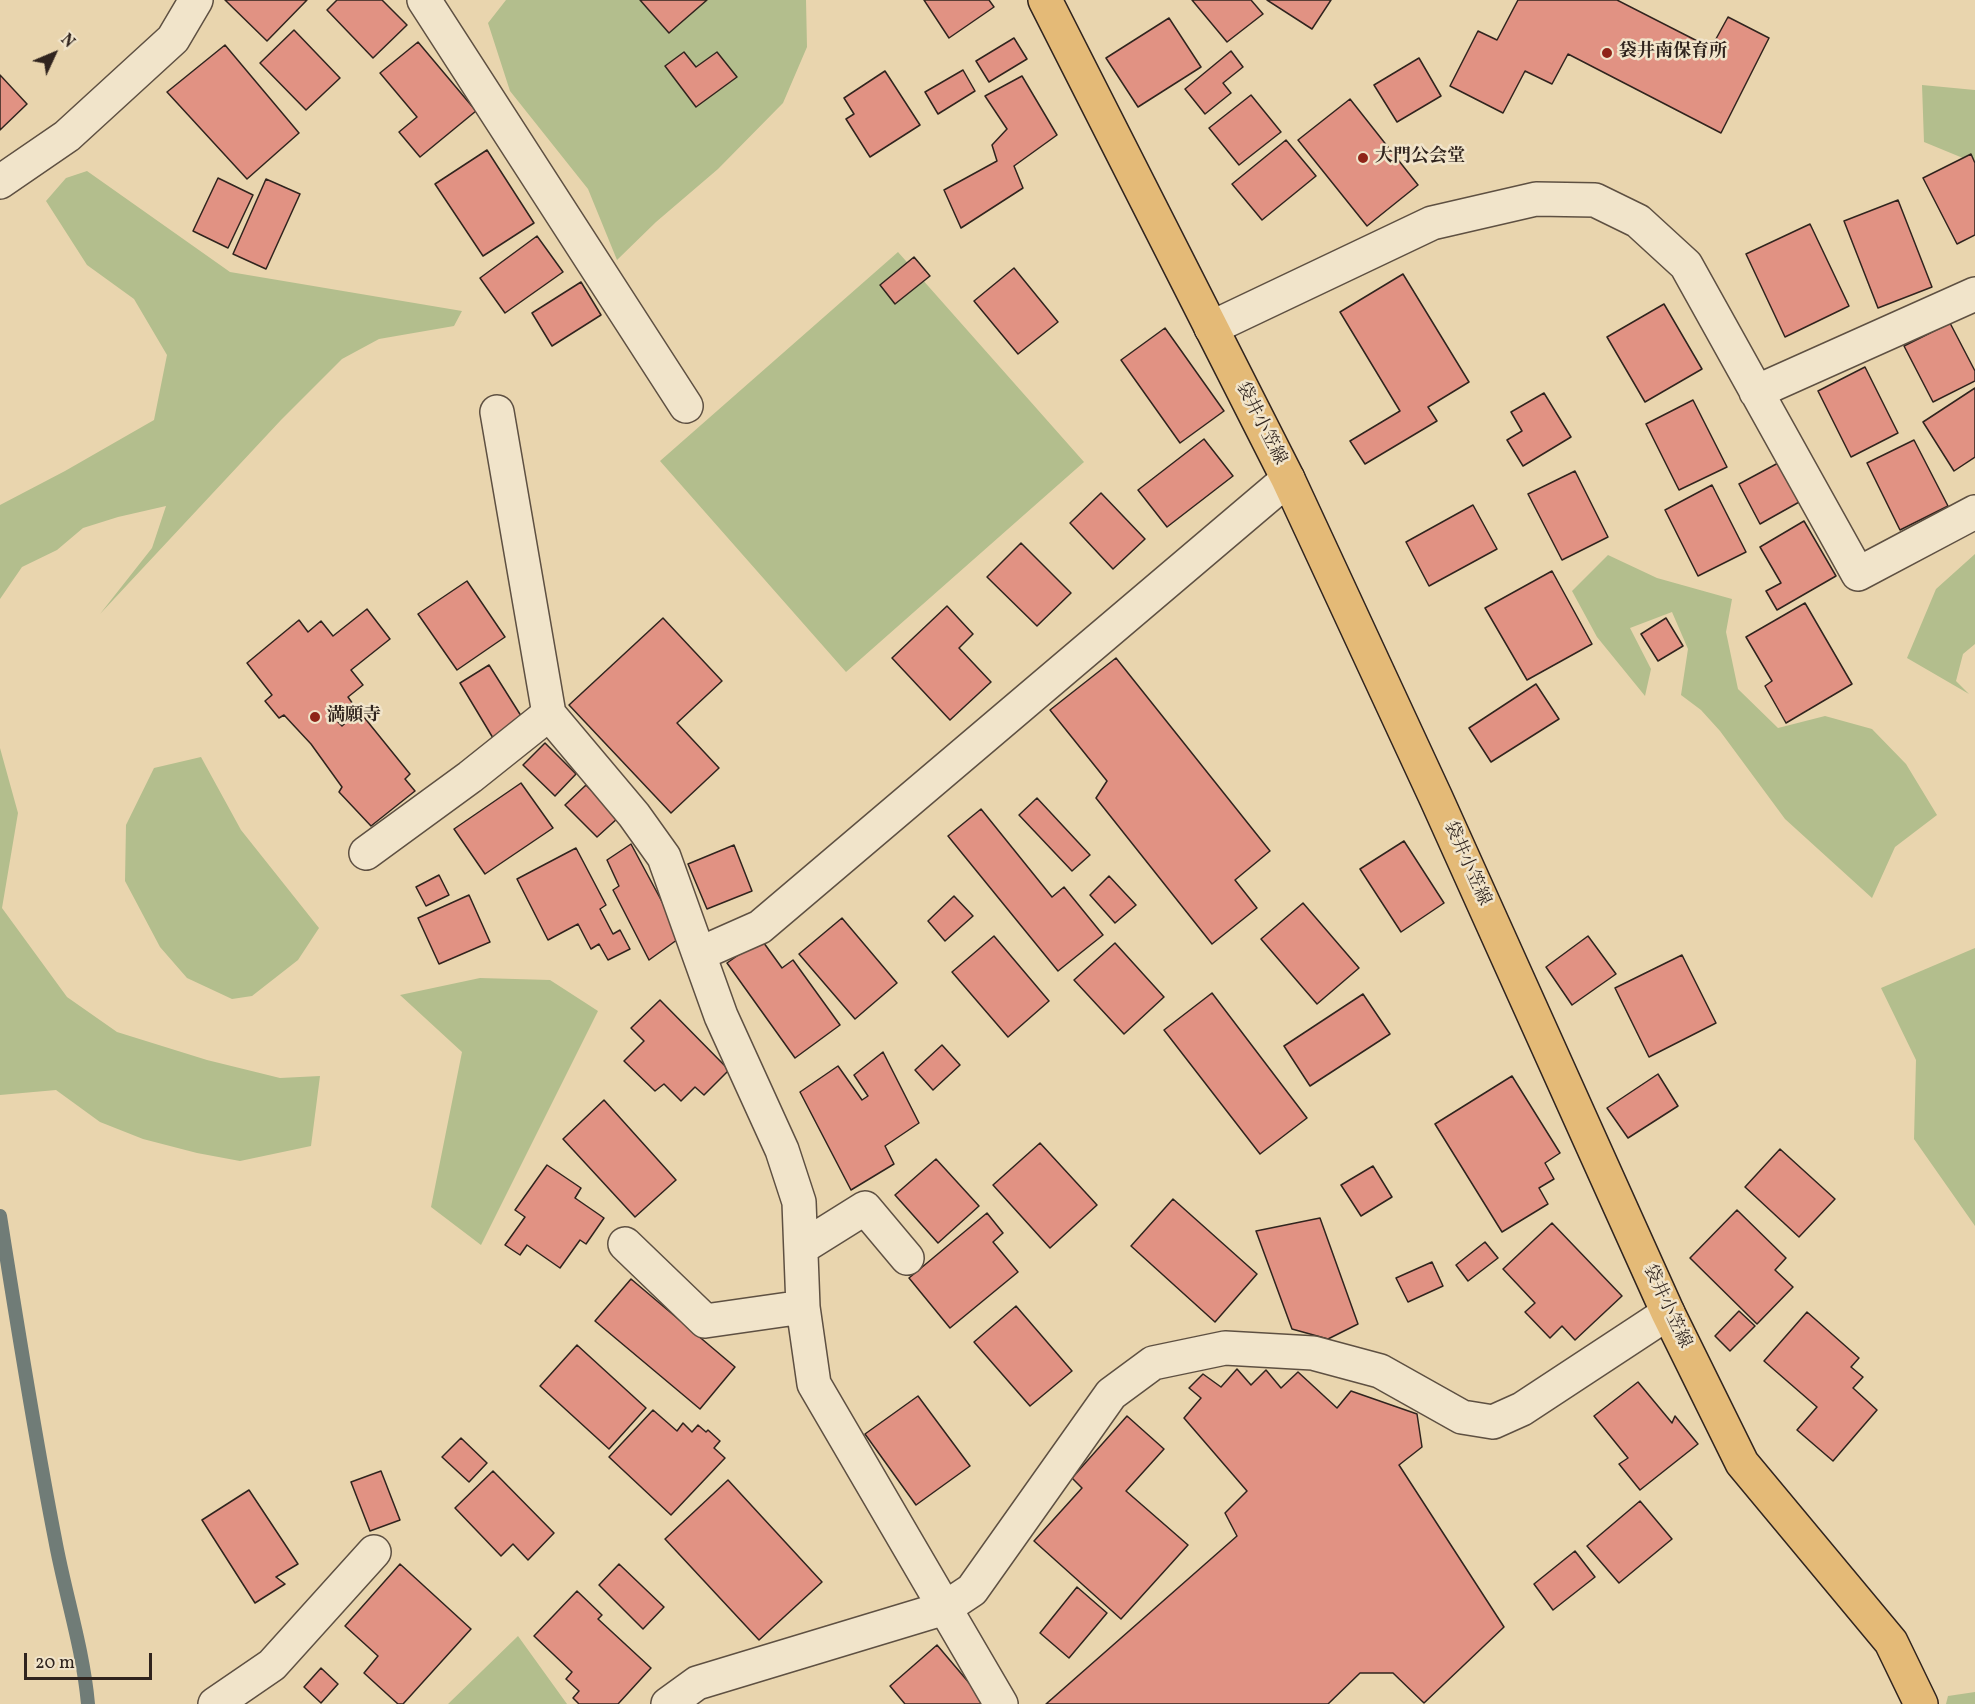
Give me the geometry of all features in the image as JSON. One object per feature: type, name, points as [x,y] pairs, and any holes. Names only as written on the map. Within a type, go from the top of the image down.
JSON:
[{"type":"main road","name":"袋井小笠線","points":[[1045,0],[1288,479],[1436,798],[1668,1313],[1742,1463],[1891,1642],[1921,1704]]},
{"type":"street","points":[[0,182],[67,136],[173,39],[195,0]]},
{"type":"street","points":[[424,0],[686,406]]},
{"type":"street","points":[[1211,328],[1432,223],[1536,199],[1595,200],[1638,221],[1686,265],[1858,574],[1975,512]]},
{"type":"street","points":[[1756,392],[1975,294]]},
{"type":"street","points":[[497,412],[549,714],[634,815],[664,857],[721,1016],[782,1150],[799,1202],[803,1307],[814,1384],[1001,1704]]},
{"type":"street","points":[[699,954],[760,927],[1288,479]]},
{"type":"street","points":[[366,853],[471,777],[549,714]]},
{"type":"street","points":[[801,1248],[865,1208],[907,1258]]},
{"type":"street","points":[[625,1244],[705,1320],[803,1307]]},
{"type":"street","points":[[668,1704],[697,1683],[945,1608],[972,1590],[1111,1394],[1153,1363],[1225,1348],[1313,1353],[1380,1371],[1462,1417],[1493,1422],[1522,1409],[1668,1313]]},
{"type":"street","points":[[215,1704],[272,1665],[374,1552]]},
{"type":"green space","points":[[506,0],[806,0],[807,47],[783,103],[718,169],[656,222],[617,260],[588,189],[510,91],[488,23]]},
{"type":"green space","points":[[1922,85],[1975,90],[1975,163],[1924,142]]},
{"type":"green space","points":[[87,171],[230,272],[462,311],[454,326],[379,339],[342,359],[281,420],[100,614],[152,548],[166,506],[83,528],[57,550],[22,567],[0,599],[0,505],[154,420],[167,355],[134,299],[87,265],[46,201],[66,178]]},
{"type":"green space","points":[[898,252],[1084,462],[846,672],[660,461]]},
{"type":"green space","points":[[1975,554],[1975,644],[1963,654],[1956,681],[1969,694],[1907,658],[1936,589]]},
{"type":"green space","points":[[1608,555],[1657,578],[1732,599],[1726,632],[1738,689],[1778,728],[1825,716],[1872,729],[1906,764],[1937,815],[1895,847],[1872,898],[1785,819],[1720,731],[1701,710],[1681,695],[1688,649],[1672,612],[1630,628],[1651,669],[1645,696],[1597,637],[1572,591]]},
{"type":"green space","points":[[0,748],[18,813],[2,908],[67,997],[117,1032],[207,1060],[280,1078],[320,1076],[311,1146],[240,1161],[143,1139],[100,1122],[56,1090],[0,1095]]},
{"type":"green space","points":[[201,757],[241,830],[319,928],[298,960],[252,996],[232,999],[187,978],[160,947],[125,881],[126,825],[154,768]]},
{"type":"green space","points":[[1975,948],[1975,1226],[1914,1139],[1916,1060],[1881,988]]},
{"type":"green space","points":[[480,978],[550,980],[598,1011],[481,1245],[431,1207],[462,1052],[400,995]]},
{"type":"green space","points":[[518,1636],[567,1704],[448,1704]]},
{"type":"green space","points":[[1975,1692],[1975,1704],[1946,1704],[1948,1696]]},
{"type":"building","points":[[225,0],[307,0],[267,41]]},
{"type":"building","points":[[337,0],[382,0],[407,25],[373,58],[327,10]]},
{"type":"building","points":[[640,0],[707,0],[669,33]]},
{"type":"building","points":[[924,0],[989,0],[994,7],[949,38]]},
{"type":"building","points":[[1192,0],[1251,0],[1263,14],[1227,42]]},
{"type":"building","points":[[1267,0],[1331,0],[1312,29]]},
{"type":"building","points":[[1518,0],[1617,0],[1711,48],[1728,17],[1769,38],[1721,133],[1568,54],[1552,84],[1525,71],[1503,113],[1450,86],[1478,31],[1497,40]]},
{"type":"building","points":[[1169,18],[1201,67],[1138,107],[1106,58]]},
{"type":"building","points":[[294,30],[340,78],[306,110],[260,63]]},
{"type":"building","points":[[1014,38],[1027,59],[989,82],[976,61]]},
{"type":"building","points":[[418,42],[476,111],[420,157],[399,132],[417,117],[380,73]]},
{"type":"building","points":[[225,45],[299,133],[247,179],[167,92]]},
{"type":"building","points":[[1231,51],[1243,67],[1223,83],[1231,93],[1205,114],[1185,89]]},
{"type":"building","points":[[684,52],[696,67],[717,52],[737,77],[696,107],[665,66]]},
{"type":"building","points":[[1419,58],[1441,96],[1397,122],[1374,85]]},
{"type":"building","points":[[963,70],[975,91],[938,114],[925,92]]},
{"type":"building","points":[[885,71],[920,125],[870,157],[846,119],[854,114],[844,98]]},
{"type":"building","points":[[0,75],[27,104],[0,130]]},
{"type":"building","points":[[1022,76],[1057,135],[1014,166],[1023,188],[961,228],[944,190],[997,161],[992,145],[1007,129],[985,96]]},
{"type":"building","points":[[1251,95],[1281,132],[1239,165],[1209,128]]},
{"type":"building","points":[[1350,99],[1418,185],[1367,226],[1298,140]]},
{"type":"building","points":[[1286,140],[1316,176],[1262,220],[1232,184]]},
{"type":"building","points":[[487,150],[534,223],[483,256],[435,184]]},
{"type":"building","points":[[1971,154],[1975,163],[1975,235],[1957,244],[1923,178]]},
{"type":"building","points":[[218,178],[253,195],[228,248],[193,231]]},
{"type":"building","points":[[266,179],[300,194],[266,269],[233,254]]},
{"type":"building","points":[[1898,200],[1932,287],[1878,308],[1844,221]]},
{"type":"building","points":[[1810,224],[1849,306],[1785,337],[1746,254]]},
{"type":"building","points":[[537,236],[563,272],[505,313],[480,278]]},
{"type":"building","points":[[914,257],[930,276],[895,304],[880,285]]},
{"type":"building","points":[[1014,268],[1058,322],[1018,354],[974,301]]},
{"type":"building","points":[[1403,274],[1469,382],[1428,407],[1437,421],[1365,464],[1350,441],[1400,411],[1340,312]]},
{"type":"building","points":[[581,282],[601,315],[552,346],[532,313]]},
{"type":"building","points":[[1664,304],[1702,369],[1645,402],[1607,337]]},
{"type":"building","points":[[1950,323],[1975,371],[1975,381],[1933,402],[1904,346]]},
{"type":"building","points":[[1165,328],[1224,411],[1180,443],[1121,360]]},
{"type":"building","points":[[1865,367],[1898,433],[1851,457],[1818,391]]},
{"type":"building","points":[[1975,388],[1975,457],[1954,471],[1923,422]]},
{"type":"building","points":[[1544,393],[1571,437],[1523,466],[1507,440],[1522,431],[1511,412]]},
{"type":"building","points":[[1693,400],[1727,467],[1679,490],[1646,424]]},
{"type":"building","points":[[1204,439],[1233,476],[1167,527],[1138,490]]},
{"type":"building","points":[[1914,440],[1948,506],[1900,530],[1867,463]]},
{"type":"building","points":[[1780,462],[1801,501],[1760,524],[1739,484]]},
{"type":"building","points":[[1575,471],[1608,537],[1562,560],[1528,494]]},
{"type":"building","points":[[1712,485],[1746,552],[1698,576],[1665,510]]},
{"type":"building","points":[[1101,493],[1145,539],[1113,569],[1070,523]]},
{"type":"building","points":[[1473,505],[1497,549],[1429,586],[1406,542]]},
{"type":"building","points":[[1804,521],[1836,576],[1777,610],[1766,591],[1781,583],[1760,547]]},
{"type":"building","points":[[1021,543],[1071,593],[1037,626],[987,577]]},
{"type":"building","points":[[1552,571],[1592,644],[1527,680],[1485,608]]},
{"type":"building","points":[[467,581],[505,637],[457,670],[418,614]]},
{"type":"building","points":[[1805,603],[1852,684],[1786,723],[1765,686],[1772,681],[1746,637]]},
{"type":"building","points":[[947,606],[973,634],[959,648],[991,682],[950,720],[892,658]]},
{"type":"building","name":"満願寺","points":[[367,609],[390,639],[351,670],[363,685],[348,697],[355,707],[338,722],[342,726],[359,711],[410,774],[405,779],[415,791],[371,826],[339,792],[342,787],[311,744],[284,715],[279,718],[265,701],[272,695],[247,663],[299,620],[308,632],[321,621],[333,636]]},
{"type":"building","points":[[663,618],[722,681],[677,723],[719,768],[671,813],[569,705]]},
{"type":"building","points":[[1666,618],[1683,646],[1658,661],[1641,634]]},
{"type":"building","points":[[1116,658],[1270,851],[1235,880],[1257,908],[1212,944],[1096,798],[1107,781],[1050,710]]},
{"type":"building","points":[[489,665],[523,719],[493,738],[460,683]]},
{"type":"building","points":[[1536,684],[1559,719],[1491,762],[1469,728]]},
{"type":"building","points":[[545,743],[576,774],[555,796],[523,765]]},
{"type":"building","points":[[521,783],[553,828],[485,874],[454,829]]},
{"type":"building","points":[[586,785],[618,818],[597,837],[565,805]]},
{"type":"building","points":[[1037,798],[1090,855],[1072,871],[1019,815]]},
{"type":"building","points":[[981,809],[1052,897],[1064,887],[1103,935],[1058,971],[948,836]]},
{"type":"building","points":[[1404,841],[1444,903],[1401,932],[1360,869]]},
{"type":"building","points":[[631,844],[681,937],[649,960],[613,890],[619,886],[607,860]]},
{"type":"building","points":[[734,845],[752,891],[707,909],[688,864]]},
{"type":"building","points":[[576,848],[606,905],[600,909],[613,934],[620,930],[630,949],[608,960],[599,944],[591,949],[578,924],[548,940],[517,879]]},
{"type":"building","points":[[439,875],[449,895],[426,906],[416,887]]},
{"type":"building","points":[[1109,876],[1136,905],[1115,923],[1090,895]]},
{"type":"building","points":[[469,895],[490,942],[439,964],[418,918]]},
{"type":"building","points":[[954,896],[973,916],[945,941],[928,921]]},
{"type":"building","points":[[1303,903],[1359,968],[1317,1004],[1261,939]]},
{"type":"building","points":[[842,918],[897,983],[855,1019],[799,954]]},
{"type":"building","points":[[994,936],[1049,1001],[1008,1037],[952,972]]},
{"type":"building","points":[[1588,936],[1616,974],[1572,1005],[1546,967]]},
{"type":"building","points":[[761,939],[782,968],[793,960],[840,1025],[795,1058],[727,963]]},
{"type":"building","points":[[1115,943],[1164,997],[1124,1034],[1074,980]]},
{"type":"building","points":[[1682,955],[1716,1023],[1649,1057],[1615,988]]},
{"type":"building","points":[[1212,993],[1307,1118],[1260,1154],[1164,1030]]},
{"type":"building","points":[[1363,994],[1390,1034],[1310,1086],[1284,1046]]},
{"type":"building","points":[[660,1000],[729,1070],[704,1095],[695,1087],[681,1101],[664,1084],[655,1091],[624,1061],[644,1041],[631,1028]]},
{"type":"building","points":[[942,1045],[960,1065],[933,1090],[915,1070]]},
{"type":"building","points":[[883,1052],[919,1123],[885,1146],[894,1164],[851,1190],[800,1092],[838,1066],[862,1100],[868,1096],[854,1075]]},
{"type":"building","points":[[1658,1074],[1678,1106],[1628,1138],[1607,1108]]},
{"type":"building","points":[[1512,1076],[1560,1153],[1545,1163],[1554,1179],[1539,1188],[1548,1204],[1502,1232],[1435,1124]]},
{"type":"building","points":[[604,1100],[676,1180],[635,1217],[563,1139]]},
{"type":"building","points":[[1040,1143],[1097,1205],[1050,1248],[993,1185]]},
{"type":"building","points":[[1780,1149],[1835,1199],[1799,1237],[1745,1187]]},
{"type":"building","points":[[936,1159],[979,1206],[938,1243],[895,1195]]},
{"type":"building","points":[[547,1165],[581,1188],[575,1198],[604,1218],[586,1244],[580,1240],[560,1268],[527,1245],[520,1255],[505,1245],[525,1217],[515,1210]]},
{"type":"building","points":[[1373,1166],[1392,1197],[1361,1216],[1341,1185]]},
{"type":"building","points":[[1173,1199],[1257,1274],[1215,1322],[1131,1246]]},
{"type":"building","points":[[1737,1210],[1786,1258],[1775,1270],[1793,1287],[1757,1324],[1690,1258]]},
{"type":"building","points":[[987,1213],[1003,1233],[993,1242],[1018,1272],[950,1328],[909,1278]]},
{"type":"building","points":[[1320,1218],[1358,1324],[1328,1339],[1292,1329],[1256,1231]]},
{"type":"building","points":[[1552,1223],[1622,1296],[1575,1340],[1562,1326],[1550,1338],[1525,1312],[1535,1303],[1503,1269]]},
{"type":"building","points":[[1485,1242],[1498,1258],[1468,1281],[1456,1265]]},
{"type":"building","points":[[1432,1262],[1443,1286],[1408,1302],[1396,1278]]},
{"type":"building","points":[[631,1279],[735,1367],[700,1409],[595,1321]]},
{"type":"building","points":[[1016,1306],[1072,1371],[1030,1406],[974,1342]]},
{"type":"building","points":[[1739,1311],[1755,1326],[1730,1351],[1715,1336]]},
{"type":"building","points":[[1807,1312],[1859,1358],[1851,1367],[1863,1377],[1853,1388],[1877,1410],[1833,1461],[1797,1430],[1817,1407],[1764,1361]]},
{"type":"building","points":[[577,1345],[646,1408],[609,1449],[540,1386]]},
{"type":"building","points":[[1237,1369],[1251,1385],[1266,1370],[1281,1388],[1298,1372],[1337,1408],[1351,1391],[1417,1414],[1422,1447],[1399,1465],[1504,1627],[1424,1703],[1393,1673],[1360,1673],[1328,1704],[1046,1704],[1237,1536],[1225,1513],[1247,1491],[1184,1418],[1201,1398],[1189,1388],[1203,1374],[1221,1387]]},
{"type":"building","points":[[1638,1382],[1672,1423],[1675,1416],[1698,1444],[1640,1490],[1619,1464],[1628,1458],[1594,1416]]},
{"type":"building","points":[[918,1396],[970,1466],[916,1505],[865,1434]]},
{"type":"building","points":[[653,1410],[677,1431],[683,1423],[692,1432],[698,1425],[706,1432],[708,1430],[720,1441],[714,1448],[725,1458],[671,1515],[609,1457]]},
{"type":"building","points":[[1127,1416],[1164,1449],[1126,1491],[1188,1545],[1121,1619],[1034,1541],[1082,1488],[1072,1478]]},
{"type":"building","points":[[461,1438],[487,1463],[469,1482],[442,1457]]},
{"type":"building","points":[[381,1471],[400,1520],[370,1531],[351,1482]]},
{"type":"building","points":[[493,1471],[554,1533],[528,1560],[513,1544],[501,1556],[455,1508]]},
{"type":"building","points":[[728,1480],[822,1582],[759,1640],[665,1539]]},
{"type":"building","points":[[249,1490],[298,1564],[276,1577],[285,1584],[255,1603],[202,1520]]},
{"type":"building","points":[[1640,1501],[1672,1539],[1619,1583],[1587,1546]]},
{"type":"building","points":[[1575,1551],[1595,1577],[1553,1610],[1534,1584]]},
{"type":"building","points":[[400,1564],[471,1629],[403,1704],[398,1704],[364,1673],[378,1656],[345,1626]]},
{"type":"building","points":[[619,1564],[664,1607],[643,1629],[599,1585]]},
{"type":"building","points":[[1077,1587],[1107,1613],[1069,1658],[1040,1633]]},
{"type":"building","points":[[577,1591],[602,1615],[598,1619],[651,1668],[618,1704],[579,1704],[573,1698],[579,1691],[566,1679],[572,1672],[534,1636]]},
{"type":"building","points":[[937,1645],[987,1704],[905,1704],[890,1686]]},
{"type":"building","points":[[321,1668],[338,1684],[321,1703],[304,1687]]},
{"type":"waterway","points":[[0,1216],[40,1459],[59,1560],[82,1662],[88,1704]]},
{"type":"place","name":"袋井南保育所","points":[[1607,53]]},
{"type":"place","name":"大門公会堂","points":[[1363,158]]},
{"type":"place","name":"満願寺","points":[[315,717]]}]
